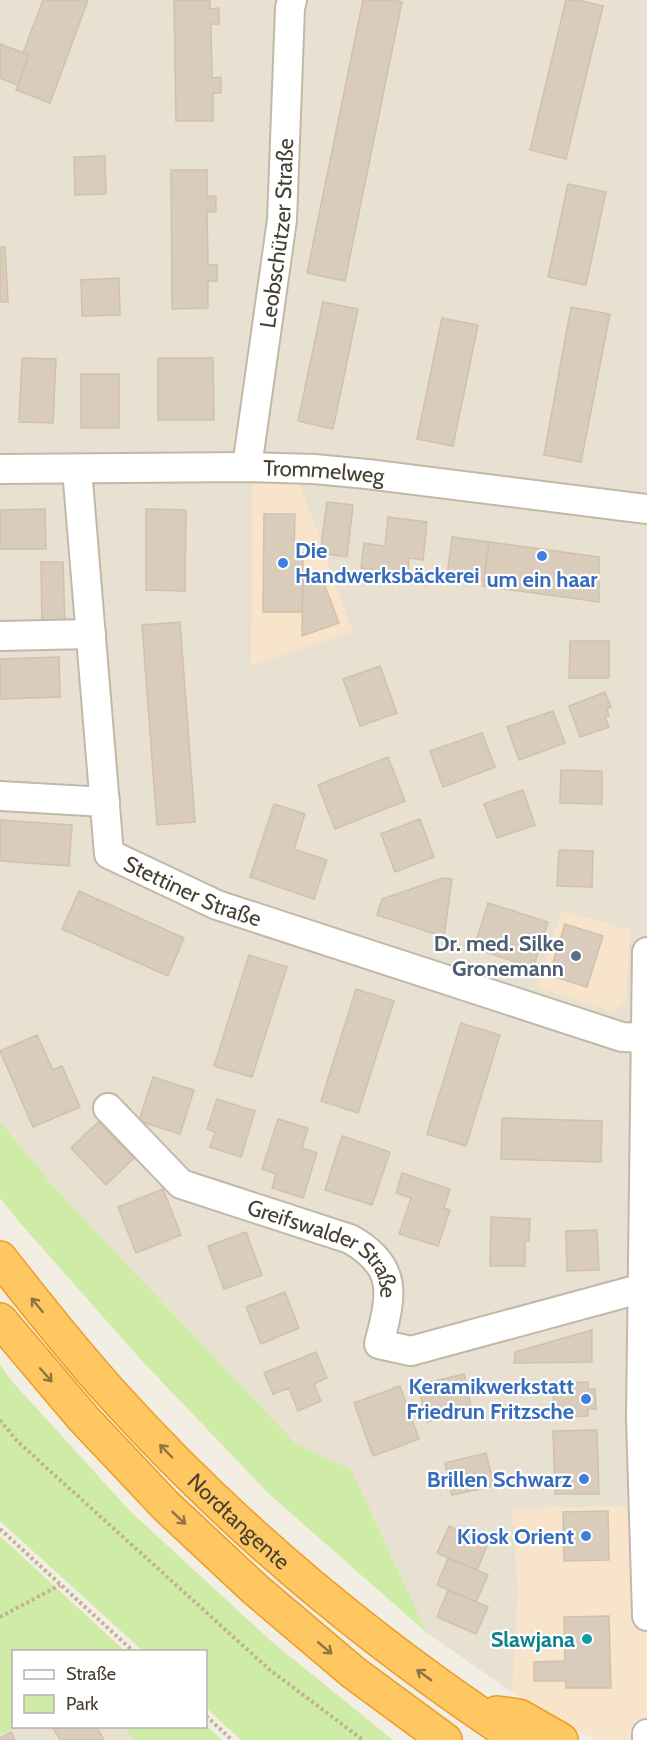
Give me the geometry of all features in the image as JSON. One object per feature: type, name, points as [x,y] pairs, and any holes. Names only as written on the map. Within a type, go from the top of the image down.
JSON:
[{"type":"highway","name":"Nordtangente","points":[[0,1258],[112,1394],[191,1477],[282,1561],[370,1634],[472,1709],[519,1740]]},
{"type":"highway","name":"Nordtangente","points":[[0,1320],[83,1418],[166,1506],[274,1605],[354,1672],[445,1740]]},
{"type":"highway","points":[[472,1709],[519,1716],[561,1740]]},
{"type":"street","name":"Leobschützer Straße","points":[[248,467],[282,220],[292,0]]},
{"type":"street","name":"Trommelweg","points":[[0,469],[248,467],[314,469],[647,509]]},
{"type":"street","name":"Stettiner Straße","points":[[77,469],[110,854],[217,905],[622,1037],[646,1038]]},
{"type":"street","points":[[0,636],[91,634]]},
{"type":"street","points":[[0,796],[105,802]]},
{"type":"street","points":[[647,952],[641,1417],[647,1616]]},
{"type":"street","name":"Greifswalder Straße","points":[[108,1108],[181,1184],[350,1239],[361,1245],[380,1264],[390,1290],[389,1304],[379,1344],[411,1351],[643,1288]]},
{"type":"street","points":[[647,1734],[647,1740]]},
{"type":"path","points":[[0,1420],[17,1441],[270,1670],[363,1740]]},
{"type":"path","points":[[0,1528],[132,1650]]},
{"type":"path","points":[[0,1617],[60,1585]]},
{"type":"path","points":[[207,1717],[232,1740]]},
{"type":"shaded area","points":[[0,0],[647,0],[647,1506],[512,1508],[518,1590],[512,1692],[427,1633],[351,1469],[297,1445],[54,1187],[0,1121]]},
{"type":"shaded area","points":[[252,478],[298,478],[353,632],[251,666]]},
{"type":"shaded area","points":[[562,910],[630,930],[626,1001],[611,1012],[537,987]]},
{"type":"shaded area","points":[[647,1506],[647,1740],[597,1740],[579,1732],[512,1692],[518,1590],[512,1508]]},
{"type":"shaded area","points":[[13,1728],[126,1728],[133,1740],[0,1740],[0,1735]]},
{"type":"green space","points":[[0,1121],[54,1187],[297,1445],[351,1469],[427,1633],[268,1493],[143,1362],[20,1223],[0,1198]]},
{"type":"green space","points":[[0,1364],[10,1379],[130,1511],[271,1641],[393,1740],[241,1740],[207,1709],[207,1650],[142,1650],[0,1521]]},
{"type":"green space","points":[[0,1536],[124,1650],[12,1650],[13,1728],[0,1735]]},
{"type":"green space","points":[[207,1726],[222,1740],[133,1740],[126,1728],[207,1728]]},
{"type":"building","points":[[43,0],[88,0],[50,103],[16,90],[29,55],[23,53]]},
{"type":"building","points":[[174,0],[210,0],[210,9],[219,8],[219,24],[211,24],[212,78],[221,77],[221,93],[213,93],[213,121],[176,121]]},
{"type":"building","points":[[363,0],[402,2],[345,281],[307,273]]},
{"type":"building","points":[[566,0],[578,0],[603,6],[566,159],[530,150]]},
{"type":"building","points":[[0,44],[29,55],[18,85],[0,78]]},
{"type":"building","points":[[105,156],[106,194],[75,195],[74,157]]},
{"type":"building","points":[[171,170],[207,170],[207,196],[216,196],[216,212],[207,212],[208,265],[217,265],[217,281],[208,281],[208,308],[172,309]]},
{"type":"building","points":[[568,184],[606,192],[586,285],[548,277]]},
{"type":"building","points":[[0,247],[5,247],[8,302],[0,302]]},
{"type":"building","points":[[119,278],[120,315],[82,316],[81,280]]},
{"type":"building","points":[[323,302],[358,309],[333,429],[298,421]]},
{"type":"building","points":[[571,307],[610,314],[581,462],[544,455]]},
{"type":"building","points":[[442,318],[478,325],[453,446],[417,439]]},
{"type":"building","points":[[22,358],[56,359],[53,423],[19,422]]},
{"type":"building","points":[[158,358],[213,358],[214,420],[158,420]]},
{"type":"building","points":[[81,374],[119,374],[119,428],[81,428]]},
{"type":"building","points":[[327,502],[353,505],[347,557],[320,553]]},
{"type":"building","points":[[45,509],[46,549],[0,549],[0,510]]},
{"type":"building","points":[[146,509],[186,510],[185,591],[146,590]]},
{"type":"building","name":"Die Handwerksbäckerei","points":[[264,514],[295,514],[294,553],[303,553],[302,612],[263,612]]},
{"type":"building","points":[[388,517],[427,522],[423,560],[409,558],[408,574],[361,568],[364,543],[385,546]]},
{"type":"building","points":[[452,537],[489,542],[484,581],[447,576]]},
{"type":"building","points":[[489,542],[599,557],[599,602],[483,586]]},
{"type":"building","points":[[41,562],[63,562],[65,625],[42,626]]},
{"type":"building","points":[[303,573],[320,573],[339,623],[302,636]]},
{"type":"building","points":[[180,622],[195,822],[157,825],[142,625]]},
{"type":"building","points":[[570,641],[609,641],[609,678],[569,678]]},
{"type":"building","points":[[59,657],[60,697],[0,699],[0,659]]},
{"type":"building","points":[[380,666],[397,713],[360,726],[343,679]]},
{"type":"building","points":[[605,692],[611,707],[607,709],[609,716],[605,717],[609,727],[580,737],[569,706]]},
{"type":"building","points":[[553,711],[565,743],[519,760],[507,727]]},
{"type":"building","points":[[482,733],[495,767],[443,787],[430,751]]},
{"type":"building","points":[[388,757],[405,801],[335,829],[318,785]]},
{"type":"building","points":[[561,770],[602,771],[602,804],[560,803]]},
{"type":"building","points":[[523,790],[535,825],[497,838],[484,804]]},
{"type":"building","points":[[274,804],[305,814],[294,849],[327,860],[314,899],[250,877]]},
{"type":"building","points":[[420,819],[434,857],[395,872],[381,834]]},
{"type":"building","points":[[0,820],[72,825],[69,866],[0,861]]},
{"type":"building","points":[[559,850],[593,851],[592,887],[557,886]]},
{"type":"building","points":[[443,878],[452,879],[444,937],[377,915],[382,899]]},
{"type":"building","points":[[79,891],[184,938],[168,976],[62,929]]},
{"type":"building","points":[[488,903],[548,922],[533,968],[486,952],[489,942],[477,938]]},
{"type":"building","name":"Dr. med. Silke Gronemann","points":[[565,924],[603,936],[587,987],[549,975]]},
{"type":"building","points":[[249,955],[287,967],[252,1077],[214,1066]]},
{"type":"building","points":[[356,989],[394,1001],[358,1113],[321,1101]]},
{"type":"building","points":[[461,1023],[500,1035],[466,1146],[427,1134]]},
{"type":"building","points":[[37,1035],[53,1070],[62,1066],[80,1107],[33,1127],[0,1051]]},
{"type":"building","points":[[153,1077],[194,1090],[180,1134],[139,1121]]},
{"type":"building","points":[[217,1099],[255,1111],[241,1157],[210,1147],[215,1132],[207,1129]]},
{"type":"building","points":[[502,1118],[602,1121],[601,1162],[501,1159]]},
{"type":"building","points":[[278,1119],[308,1128],[302,1148],[317,1153],[303,1198],[272,1188],[276,1174],[262,1169]]},
{"type":"building","points":[[98,1122],[134,1158],[106,1185],[71,1148]]},
{"type":"building","points":[[342,1136],[390,1152],[372,1205],[325,1190]]},
{"type":"building","points":[[402,1173],[450,1189],[444,1208],[450,1210],[438,1246],[399,1234],[411,1198],[396,1193]]},
{"type":"building","points":[[163,1189],[181,1235],[136,1253],[118,1207]]},
{"type":"building","points":[[491,1217],[530,1219],[529,1241],[525,1241],[525,1266],[490,1266]]},
{"type":"building","points":[[597,1230],[599,1270],[567,1271],[566,1231]]},
{"type":"building","points":[[246,1232],[262,1275],[224,1289],[208,1246]]},
{"type":"building","points":[[285,1292],[299,1328],[261,1344],[246,1307]]},
{"type":"building","points":[[592,1330],[592,1362],[514,1363],[515,1352]]},
{"type":"building","points":[[316,1352],[327,1378],[314,1384],[321,1401],[298,1411],[289,1388],[273,1394],[264,1373]]},
{"type":"building","points":[[464,1374],[472,1411],[427,1422],[418,1385]]},
{"type":"building","points":[[588,1382],[588,1389],[595,1389],[596,1409],[588,1409],[588,1416],[554,1417],[553,1383]]},
{"type":"building","points":[[400,1386],[419,1439],[373,1456],[354,1403]]},
{"type":"building","points":[[597,1430],[599,1494],[555,1494],[553,1431]]},
{"type":"building","points":[[486,1453],[494,1486],[452,1495],[445,1463]]},
{"type":"building","name":"Kiosk Orient","points":[[608,1511],[609,1560],[564,1561],[563,1512]]},
{"type":"building","points":[[449,1526],[488,1543],[477,1570],[437,1553]]},
{"type":"building","points":[[448,1558],[488,1575],[476,1602],[437,1585]]},
{"type":"building","points":[[448,1590],[488,1607],[476,1634],[437,1617]]},
{"type":"building","name":"Slawjana","points":[[609,1616],[611,1688],[566,1688],[566,1681],[534,1681],[534,1662],[565,1661],[564,1617]]},
{"type":"building","points":[[53,1728],[97,1728],[104,1740],[60,1740]]},
{"type":"building","points":[[11,1732],[15,1740],[0,1740],[0,1738]]},
{"type":"place","name":"um ein haar","points":[[542,556]]},
{"type":"place","name":"Die Handwerksbäckerei","points":[[283,563]]},
{"type":"place","name":"Dr. med. Silke Gronemann","points":[[576,956]]},
{"type":"place","name":"Keramikwerkstatt Friedrun Fritzsche","points":[[586,1399]]},
{"type":"place","name":"Brillen Schwarz","points":[[584,1479]]},
{"type":"place","name":"Kiosk Orient","points":[[586,1536]]},
{"type":"place","name":"Slawjana","points":[[587,1639]]}]
